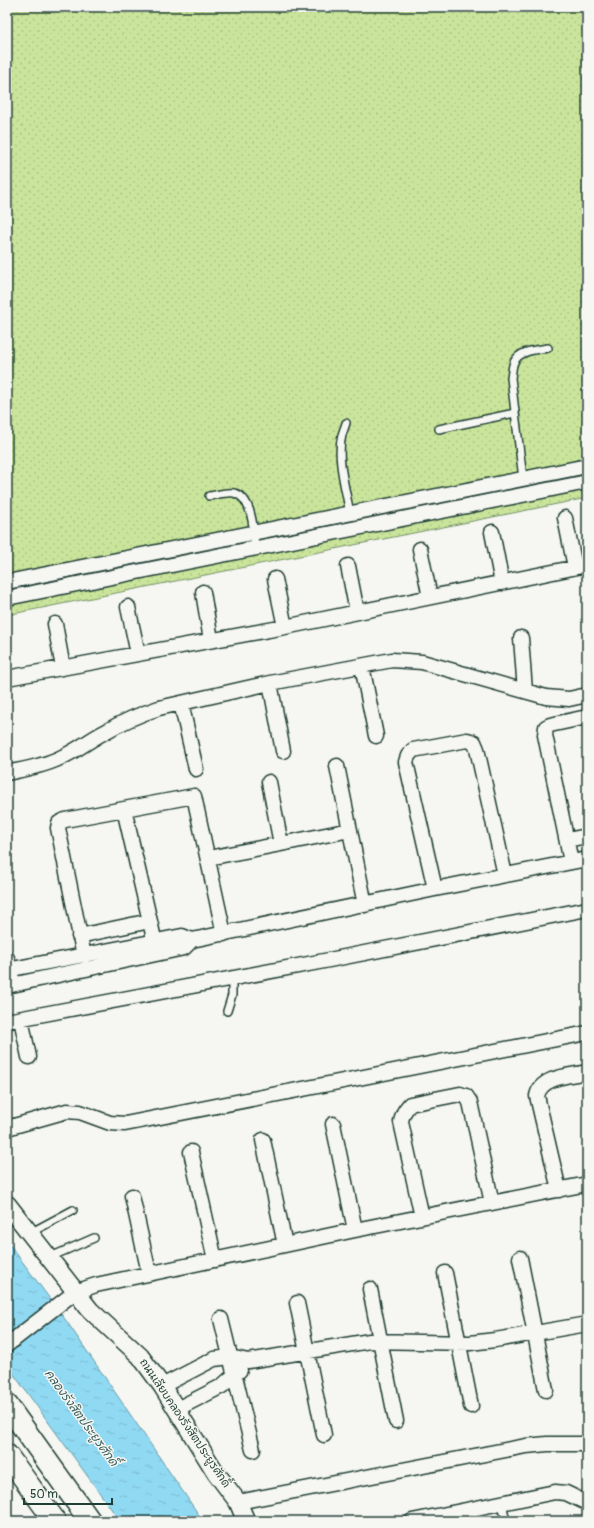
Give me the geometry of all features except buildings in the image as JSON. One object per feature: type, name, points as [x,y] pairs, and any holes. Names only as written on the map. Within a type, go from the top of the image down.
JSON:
[{"type":"main road","points":[[7,1405],[90,1521]]},
{"type":"main road","points":[[7,1455],[51,1520]]},
{"type":"street","points":[[7,582],[587,466]]},
{"type":"street","points":[[7,598],[587,482]]},
{"type":"street","points":[[476,488],[479,504]]},
{"type":"street","points":[[7,678],[357,612],[581,566],[565,518]]},
{"type":"street","points":[[492,532],[502,583]]},
{"type":"street","points":[[420,549],[430,597]]},
{"type":"street","points":[[348,566],[357,612]]},
{"type":"street","points":[[33,577],[36,593]]},
{"type":"street","points":[[275,579],[284,626]]},
{"type":"street","points":[[203,592],[211,640]]},
{"type":"street","points":[[128,607],[138,654]]},
{"type":"street","points":[[55,624],[63,668]]},
{"type":"street","points":[[521,638],[525,691]]},
{"type":"street","points":[[7,772],[29,768],[59,759],[84,746],[103,733],[142,713],[181,702],[392,660],[422,662],[546,697],[569,699],[587,695]]},
{"type":"street","points":[[362,666],[376,736]]},
{"type":"street","points":[[270,684],[283,751]]},
{"type":"street","points":[[181,702],[196,769]]},
{"type":"street","points":[[571,862],[545,735],[546,727],[550,725],[587,717]]},
{"type":"street","points":[[435,889],[406,762],[408,756],[413,750],[467,740],[474,742],[477,749],[505,875]]},
{"type":"street","points":[[337,766],[365,904]]},
{"type":"street","points":[[269,782],[281,844]]},
{"type":"street","points":[[84,956],[58,828],[59,823],[64,820],[194,796],[224,934]]},
{"type":"street","points":[[124,809],[155,943]]},
{"type":"street","points":[[208,858],[350,830]]},
{"type":"street","points":[[567,840],[587,836]]},
{"type":"street","points":[[192,940],[184,948],[10,986],[8,966],[84,956],[155,943],[182,936],[192,940],[587,859]]},
{"type":"street","points":[[29,1057],[14,1020],[232,979],[587,909]]},
{"type":"street","points":[[80,936],[150,922]]},
{"type":"street","points":[[7,1128],[67,1111],[80,1112],[110,1123],[125,1124],[587,1033]]},
{"type":"street","points":[[559,1190],[537,1096],[539,1089],[547,1081],[587,1072]]},
{"type":"street","points":[[422,1217],[401,1122],[402,1116],[405,1109],[410,1104],[460,1094],[466,1096],[470,1102],[492,1203]]},
{"type":"street","points":[[333,1124],[355,1230]]},
{"type":"street","points":[[263,1140],[285,1245]]},
{"type":"street","points":[[191,1152],[214,1260]]},
{"type":"street","points":[[7,1345],[69,1297],[96,1285],[355,1230],[587,1184]]},
{"type":"street","points":[[132,1196],[149,1273]]},
{"type":"street","name":"ถนนเลียบคลองรังสิตประยูรศักดิ์","points":[[7,1204],[48,1258],[69,1297],[100,1320],[140,1356],[177,1409],[216,1473],[238,1502],[246,1521]]},
{"type":"street","points":[[520,1258],[546,1390]]},
{"type":"street","points":[[445,1273],[471,1406]]},
{"type":"street","points":[[370,1289],[396,1421]]},
{"type":"street","points":[[297,1303],[324,1435]]},
{"type":"street","points":[[221,1319],[253,1450]]},
{"type":"street","points":[[162,1386],[214,1358],[230,1358],[248,1361],[380,1340],[459,1342],[495,1340],[587,1324]]},
{"type":"street","points":[[177,1409],[222,1386],[248,1361]]},
{"type":"street","points":[[238,1502],[526,1446],[547,1444],[587,1444]]},
{"type":"street","points":[[412,1521],[555,1492],[566,1493],[587,1503]]},
{"type":"lane","points":[[523,479],[511,378],[514,362],[520,354],[532,350],[548,348]]},
{"type":"lane","points":[[439,429],[515,413]]},
{"type":"lane","points":[[346,423],[340,449],[350,514]]},
{"type":"lane","points":[[209,496],[234,493],[242,498],[248,506],[254,533],[255,549]]},
{"type":"lane","points":[[227,1011],[232,995],[232,979]]},
{"type":"lane","points":[[30,1233],[73,1210]]},
{"type":"lane","points":[[48,1258],[94,1238]]},
{"type":"lane","points":[[502,1503],[506,1521]]},
{"type":"green space","points":[[7,7],[587,7],[587,498],[7,615]]},
{"type":"water","name":"คลองรังสิตประยูรศักดิ์","points":[[7,1241],[67,1322],[203,1521],[120,1521],[7,1365]]}]
